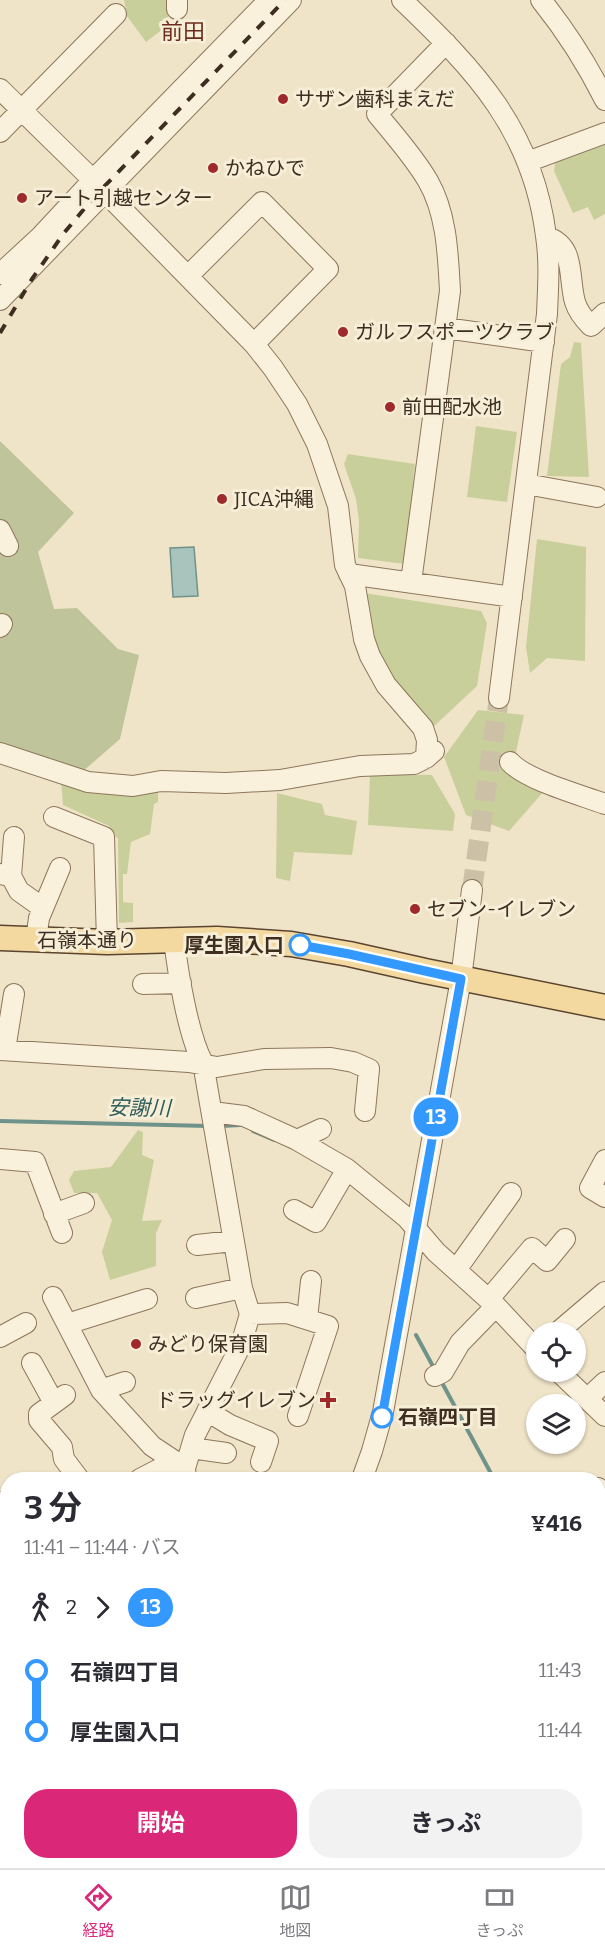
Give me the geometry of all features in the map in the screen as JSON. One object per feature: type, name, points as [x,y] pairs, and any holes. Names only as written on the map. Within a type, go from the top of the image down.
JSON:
[{"type":"main road","name":"石嶺本通り","points":[[0,938],[107,942],[244,940],[311,947],[605,1007]]},
{"type":"street","points":[[0,300],[99,186],[269,0]]},
{"type":"street","points":[[0,274],[99,186],[291,0]]},
{"type":"street","points":[[402,0],[465,62],[510,125],[527,162],[541,207],[547,237],[548,288],[544,342],[499,698]]},
{"type":"street","points":[[541,0],[590,69],[605,100]]},
{"type":"street","points":[[0,132],[116,14]]},
{"type":"street","points":[[411,582],[450,291],[448,255],[442,219],[430,183],[411,154],[377,114],[446,43]]},
{"type":"street","points":[[0,89],[254,344],[297,404],[317,444],[338,506],[345,565],[355,586],[360,622],[370,656],[386,685],[423,729],[430,755],[414,764],[360,766],[280,780],[226,783],[172,781],[133,786],[88,782],[0,753]]},
{"type":"street","points":[[527,162],[605,133]]},
{"type":"street","points":[[188,276],[262,202],[328,268],[254,344]]},
{"type":"street","points":[[547,237],[558,240],[564,249],[576,304],[581,316],[591,326],[605,313]]},
{"type":"street","points":[[445,328],[544,342]]},
{"type":"street","points":[[526,484],[597,497]]},
{"type":"street","points":[[349,574],[512,597]]},
{"type":"street","points":[[510,762],[516,769],[536,778],[605,804]]},
{"type":"street","points":[[54,817],[104,837],[107,942]]},
{"type":"street","points":[[14,837],[5,875],[19,891],[43,908]]},
{"type":"street","points":[[36,940],[39,918],[60,868]]},
{"type":"street","points":[[364,1472],[383,1412],[461,979],[472,891]]},
{"type":"street","points":[[53,1297],[101,1390],[152,1446],[182,1469],[195,1435],[241,1345],[250,1314],[242,1288],[233,1241],[203,1063],[197,1053],[174,940]]},
{"type":"street","points":[[143,984],[181,983]]},
{"type":"street","points":[[14,994],[3,1050],[203,1063],[217,1067],[264,1059],[331,1058],[353,1062],[369,1069],[365,1111]]},
{"type":"street","points":[[214,1122],[244,1116],[297,1140],[347,1168],[406,1218],[436,1252],[493,1302],[526,1338]]},
{"type":"street","points":[[297,1140],[321,1129]]},
{"type":"street","points":[[0,1159],[35,1162],[62,1233]]},
{"type":"street","points":[[605,1160],[590,1188],[605,1197]]},
{"type":"street","points":[[294,1210],[316,1222],[347,1168]]},
{"type":"street","points":[[456,1270],[511,1193]]},
{"type":"street","points":[[54,1214],[84,1203]]},
{"type":"street","points":[[439,1375],[460,1343],[532,1248],[547,1260],[565,1239]]},
{"type":"street","points":[[197,1245],[233,1241]]},
{"type":"street","points":[[307,1319],[311,1281]]},
{"type":"street","points":[[196,1298],[242,1288]]},
{"type":"street","points":[[570,1322],[605,1292]]},
{"type":"street","points":[[67,1324],[147,1299]]},
{"type":"street","points":[[250,1314],[287,1313],[328,1326],[298,1416]]},
{"type":"street","points":[[0,1337],[26,1323]]},
{"type":"street","points":[[32,1363],[59,1399],[39,1414],[39,1420],[62,1447],[64,1459],[74,1472]]},
{"type":"street","points":[[101,1390],[125,1382]]},
{"type":"street","points":[[569,1382],[605,1416]]},
{"type":"street","points":[[588,1400],[605,1382]]},
{"type":"street","points":[[207,1411],[230,1425],[268,1441],[261,1462]]},
{"type":"street","points":[[191,1448],[226,1453]]},
{"type":"green space","points":[[124,0],[170,0],[167,26],[146,42],[127,16]]},
{"type":"green space","points":[[605,140],[605,214],[594,220],[588,207],[573,213],[554,171],[556,158]]},
{"type":"green space","points":[[574,342],[581,343],[589,477],[547,476],[561,364],[570,357]]},
{"type":"green space","points":[[476,426],[517,432],[507,502],[467,497]]},
{"type":"green space","points":[[0,441],[74,513],[38,552],[54,609],[77,608],[118,649],[139,655],[120,739],[82,772],[0,746]]},
{"type":"green space","points":[[348,454],[415,464],[405,564],[358,558],[359,521],[356,499],[344,464]]},
{"type":"green space","points":[[537,539],[586,547],[585,661],[547,658],[530,673],[526,647]]},
{"type":"green space","points":[[364,593],[481,611],[487,623],[477,686],[430,730],[379,664]]},
{"type":"green space","points":[[478,710],[524,715],[511,775],[545,790],[509,831],[466,815],[444,757]]},
{"type":"green space","points":[[370,774],[432,775],[455,814],[453,831],[368,825]]},
{"type":"green space","points":[[61,781],[158,788],[158,802],[154,804],[150,834],[131,842],[127,874],[123,874],[123,902],[133,903],[133,922],[119,923],[118,838],[112,835],[109,826],[63,805]]},
{"type":"green space","points":[[277,793],[322,804],[325,815],[357,821],[352,855],[294,852],[290,881],[276,878]]},
{"type":"green space","points":[[138,1130],[143,1132],[142,1155],[154,1160],[142,1221],[162,1220],[156,1233],[156,1266],[110,1280],[102,1252],[112,1220],[97,1193],[74,1193],[69,1180],[74,1171],[111,1167]]},
{"type":"water","points":[[194,547],[198,596],[173,597],[170,548]]},
{"type":"waterway","name":"安謝川","points":[[0,1121],[208,1126]]},
{"type":"waterway","name":"安謝川","points":[[221,1126],[240,1125]]},
{"type":"waterway","name":"安謝川","points":[[253,1131],[274,1140]]},
{"type":"waterway","points":[[416,1335],[435,1370]]},
{"type":"waterway","points":[[440,1379],[490,1472]]},
{"type":"tunnel","points":[[472,890],[499,698]]},
{"type":"railway","points":[[0,333],[32,279],[64,233],[95,196],[285,0]]},
{"type":"bus line","name":"13","points":[[300,945],[461,979],[382,1417]]},
{"type":"place","name":"サザン歯科まえだ","points":[[283,99]]},
{"type":"place","name":"かねひで","points":[[213,168]]},
{"type":"place","name":"アート引越センター","points":[[22,198]]},
{"type":"place","name":"ガルフスポーツクラブ","points":[[343,332]]},
{"type":"place","name":"前田配水池","points":[[390,407]]},
{"type":"place","name":"JICA沖縄","points":[[222,499]]},
{"type":"place","name":"セブン-イレブン","points":[[415,909]]},
{"type":"place","name":"厚生園入口","points":[[300,945]]},
{"type":"place","name":"みどり保育園","points":[[136,1344]]},
{"type":"place","name":"ドラッグイレブン","points":[[328,1400]]},
{"type":"place","name":"石嶺四丁目","points":[[382,1417]]},
{"type":"district","name":"前田","points":[[183,31]]}]
